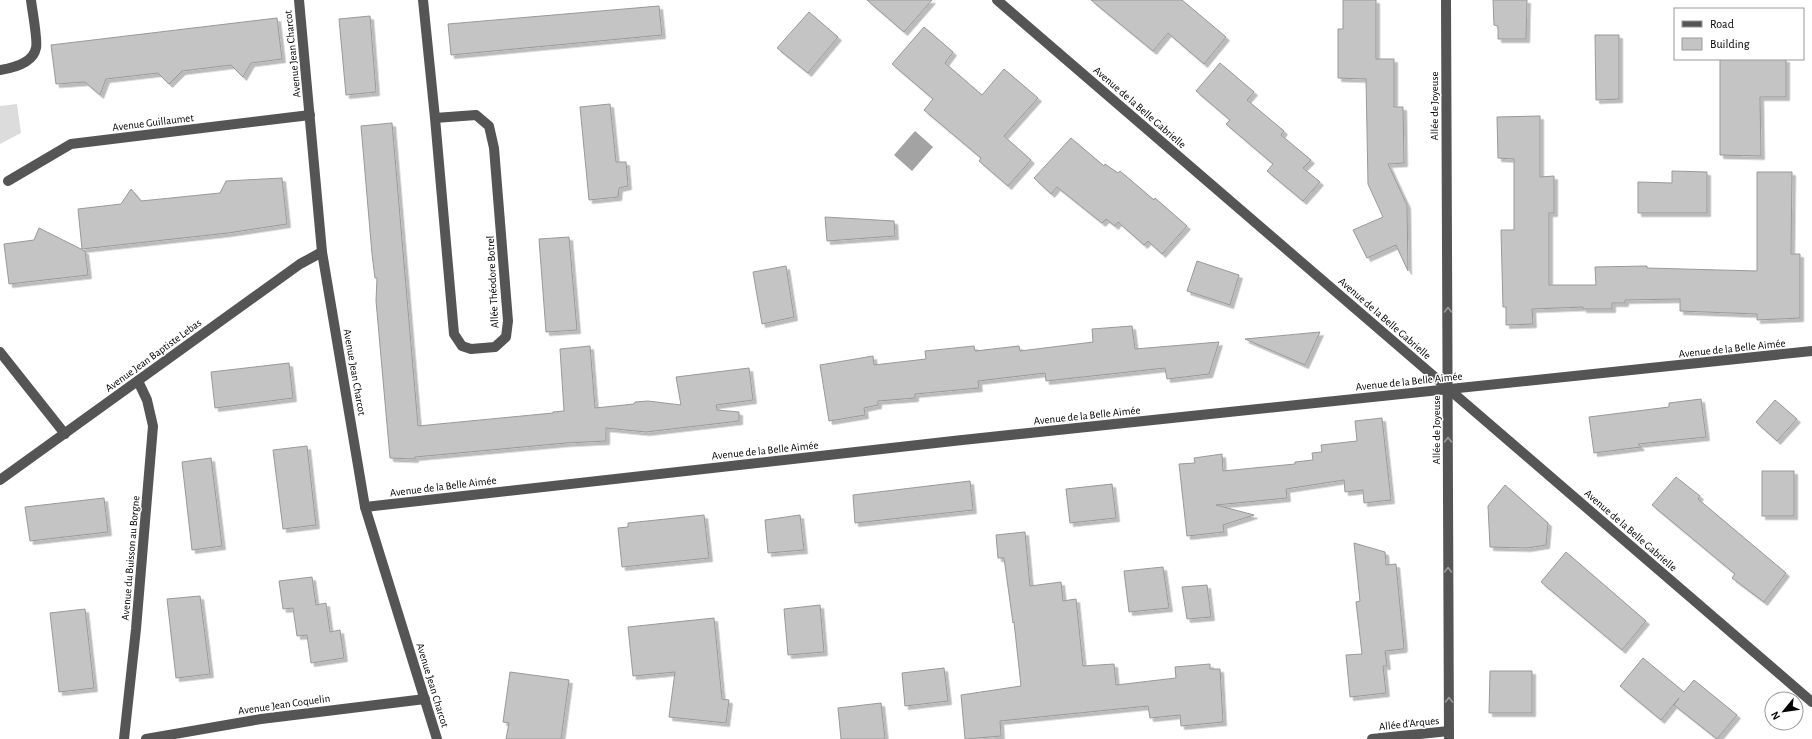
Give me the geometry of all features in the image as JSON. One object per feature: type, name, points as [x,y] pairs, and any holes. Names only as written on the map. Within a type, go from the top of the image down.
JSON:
[{"type":"street","points":[[0,70],[22,64],[31,57],[36,48],[31,0]]},
{"type":"street","name":"Avenue Jean Charcot","points":[[299,0],[322,252],[365,507],[437,739]]},
{"type":"street","name":"Allée Théodore Botrel","points":[[423,0],[454,334],[462,346],[471,349],[495,347],[506,337],[508,321],[494,148],[489,126],[476,115],[435,118]]},
{"type":"street","name":"Avenue de la Belle Gabrielle","points":[[997,0],[1812,702]]},
{"type":"street","name":"Allée de Joyeuse","points":[[1446,0],[1449,735]]},
{"type":"street","name":"Avenue Guillaumet","points":[[8,181],[71,144],[310,115]]},
{"type":"street","name":"Avenue Jean Baptiste Lebas","points":[[0,480],[300,264],[322,252]]},
{"type":"street","points":[[0,352],[65,434]]},
{"type":"street","name":"Avenue de la Belle Aimée","points":[[365,507],[616,478],[1448,388],[1812,352]]},
{"type":"street","name":"Avenue du Buisson au Borgne","points":[[124,739],[136,629],[153,426],[147,400],[138,382]]},
{"type":"street","name":"Avenue Jean Coquelin","points":[[146,739],[261,719],[425,698]]},
{"type":"street","name":"Allée d'Arques","points":[[1372,739],[1449,735]]},
{"type":"shaded area","points":[[17,104],[21,133],[0,144],[0,106]]},
{"type":"shaded area","points":[[915,131],[933,147],[912,171],[894,155]]},
{"type":"building","points":[[867,0],[932,0],[904,32]]},
{"type":"building","points":[[1091,0],[1182,0],[1226,37],[1204,64],[1168,33],[1153,51]]},
{"type":"building","points":[[1343,0],[1376,0],[1376,59],[1394,59],[1394,107],[1403,107],[1404,163],[1388,164],[1407,205],[1408,271],[1396,245],[1367,258],[1353,230],[1383,217],[1368,184],[1366,79],[1338,78],[1338,29],[1343,29]]},
{"type":"building","points":[[1493,0],[1527,0],[1526,39],[1498,39],[1498,26],[1494,25]]},
{"type":"building","points":[[659,6],[662,35],[451,55],[448,24]]},
{"type":"building","points":[[809,12],[838,37],[808,73],[777,48]]},
{"type":"building","points":[[370,16],[376,92],[346,95],[339,19]]},
{"type":"building","points":[[277,18],[282,59],[251,63],[243,77],[231,65],[182,71],[169,84],[158,73],[106,79],[100,95],[85,82],[56,84],[51,45]]},
{"type":"building","points":[[924,27],[953,52],[945,63],[982,95],[1004,69],[1038,98],[1004,136],[1031,160],[1008,186],[979,161],[981,158],[924,110],[933,99],[892,64]]},
{"type":"building","points":[[1595,35],[1619,35],[1619,99],[1596,100]]},
{"type":"building","points":[[1720,60],[1786,60],[1786,97],[1760,97],[1761,156],[1720,155]]},
{"type":"building","points":[[1220,63],[1254,92],[1247,100],[1284,131],[1281,135],[1311,160],[1303,168],[1320,182],[1303,201],[1267,171],[1273,164],[1226,124],[1230,120],[1196,91]]},
{"type":"building","points":[[610,104],[616,162],[626,162],[628,186],[619,188],[618,197],[589,200],[580,107]]},
{"type":"building","points":[[1540,116],[1540,177],[1554,176],[1554,213],[1549,213],[1549,285],[1596,285],[1595,267],[1647,266],[1647,268],[1757,271],[1757,172],[1792,172],[1791,254],[1800,254],[1800,318],[1757,320],[1757,314],[1680,311],[1680,299],[1625,300],[1625,303],[1612,303],[1612,309],[1583,309],[1583,307],[1532,309],[1533,324],[1506,325],[1506,307],[1503,307],[1501,230],[1514,230],[1514,159],[1498,158],[1497,117]]},
{"type":"building","points":[[392,123],[418,426],[564,411],[560,349],[590,346],[595,408],[648,401],[681,405],[676,377],[749,368],[753,400],[716,405],[717,410],[739,412],[739,421],[646,432],[606,428],[606,441],[566,443],[415,457],[415,459],[390,458],[376,301],[377,278],[375,278],[372,254],[361,126]]},
{"type":"building","points":[[1071,138],[1104,166],[1105,164],[1118,173],[1120,171],[1154,200],[1155,198],[1187,226],[1162,254],[1148,241],[1144,245],[1118,222],[1115,226],[1106,219],[1102,223],[1057,187],[1051,194],[1034,178]]},
{"type":"building","points":[[1672,171],[1707,172],[1707,213],[1638,213],[1638,182],[1672,183]]},
{"type":"building","points":[[282,178],[287,224],[228,233],[82,249],[78,209],[121,204],[131,189],[141,201],[220,193],[226,181]]},
{"type":"building","points":[[825,217],[894,221],[895,236],[827,241]]},
{"type":"building","points":[[39,228],[85,251],[88,275],[9,284],[4,244],[34,240]]},
{"type":"building","points":[[569,237],[577,330],[546,332],[539,239]]},
{"type":"building","points":[[1197,261],[1239,275],[1230,305],[1187,291]]},
{"type":"building","points":[[786,266],[794,317],[762,324],[753,272]]},
{"type":"building","points":[[1132,326],[1135,349],[1219,342],[1209,374],[1167,379],[1165,368],[1046,381],[1045,373],[978,381],[979,388],[915,394],[915,398],[878,401],[878,405],[864,408],[865,415],[829,421],[820,365],[873,356],[874,365],[926,359],[925,351],[974,346],[975,351],[1019,346],[1020,351],[1093,342],[1092,329]]},
{"type":"building","points":[[1320,332],[1305,365],[1245,339]]},
{"type":"building","points":[[289,363],[293,398],[215,408],[211,372]]},
{"type":"building","points":[[1701,399],[1706,437],[1638,444],[1641,447],[1594,453],[1589,417],[1669,407],[1669,403]]},
{"type":"building","points":[[1775,400],[1797,419],[1777,441],[1756,422]]},
{"type":"building","points":[[1382,418],[1391,500],[1364,503],[1363,490],[1345,492],[1344,480],[1286,489],[1287,498],[1216,505],[1254,515],[1223,525],[1224,532],[1187,536],[1179,464],[1195,463],[1194,458],[1222,454],[1223,471],[1295,464],[1295,462],[1313,460],[1312,453],[1322,452],[1321,445],[1357,441],[1355,421]]},
{"type":"building","points":[[307,446],[316,525],[283,529],[273,450]]},
{"type":"building","points":[[211,458],[222,546],[192,550],[182,462]]},
{"type":"building","points":[[1762,471],[1794,471],[1794,516],[1762,516]]},
{"type":"building","points":[[1676,477],[1700,496],[1698,499],[1786,573],[1764,602],[1732,578],[1735,574],[1652,505]]},
{"type":"building","points":[[970,481],[973,510],[855,523],[853,495]]},
{"type":"building","points":[[1112,484],[1116,518],[1070,523],[1066,489]]},
{"type":"building","points":[[1505,485],[1548,523],[1546,545],[1527,548],[1490,547],[1488,506]]},
{"type":"building","points":[[104,498],[108,532],[30,541],[25,507]]},
{"type":"building","points":[[704,515],[709,558],[622,567],[618,528],[628,527],[628,523]]},
{"type":"building","points":[[800,515],[804,550],[768,553],[765,520]]},
{"type":"building","points":[[1025,532],[1030,586],[1061,582],[1063,601],[1076,599],[1083,666],[1114,664],[1116,685],[1176,678],[1175,667],[1210,664],[1210,669],[1220,669],[1223,722],[1181,726],[1180,715],[1150,718],[1148,706],[1000,721],[1001,736],[965,739],[961,695],[1021,686],[1014,622],[1013,623],[1004,558],[998,558],[996,535]]},
{"type":"building","points":[[1354,543],[1385,552],[1386,565],[1396,564],[1404,647],[1403,649],[1385,651],[1387,666],[1383,666],[1386,693],[1350,697],[1346,655],[1362,654],[1356,602],[1360,601]]},
{"type":"building","points":[[1566,552],[1646,621],[1622,650],[1541,582]]},
{"type":"building","points":[[1163,567],[1169,608],[1129,612],[1124,571]]},
{"type":"building","points":[[312,577],[316,605],[326,603],[330,632],[340,630],[344,658],[311,663],[307,635],[297,636],[293,608],[283,609],[279,581]]},
{"type":"building","points":[[1207,585],[1211,617],[1187,619],[1182,587]]},
{"type":"building","points":[[200,596],[210,674],[176,678],[167,599]]},
{"type":"building","points":[[820,605],[824,652],[788,655],[784,609]]},
{"type":"building","points":[[85,609],[94,688],[59,692],[50,613]]},
{"type":"building","points":[[714,618],[722,699],[729,700],[726,723],[669,717],[675,672],[633,676],[628,627]]},
{"type":"building","points":[[1643,658],[1684,692],[1694,680],[1737,715],[1717,739],[1674,705],[1679,698],[1661,720],[1620,686]]},
{"type":"building","points":[[944,668],[948,701],[905,706],[902,673]]},
{"type":"building","points":[[1490,671],[1532,671],[1532,713],[1489,713]]},
{"type":"building","points":[[510,672],[569,680],[561,739],[506,739],[509,723],[503,722]]},
{"type":"building","points":[[881,703],[885,739],[841,739],[838,708]]}]
